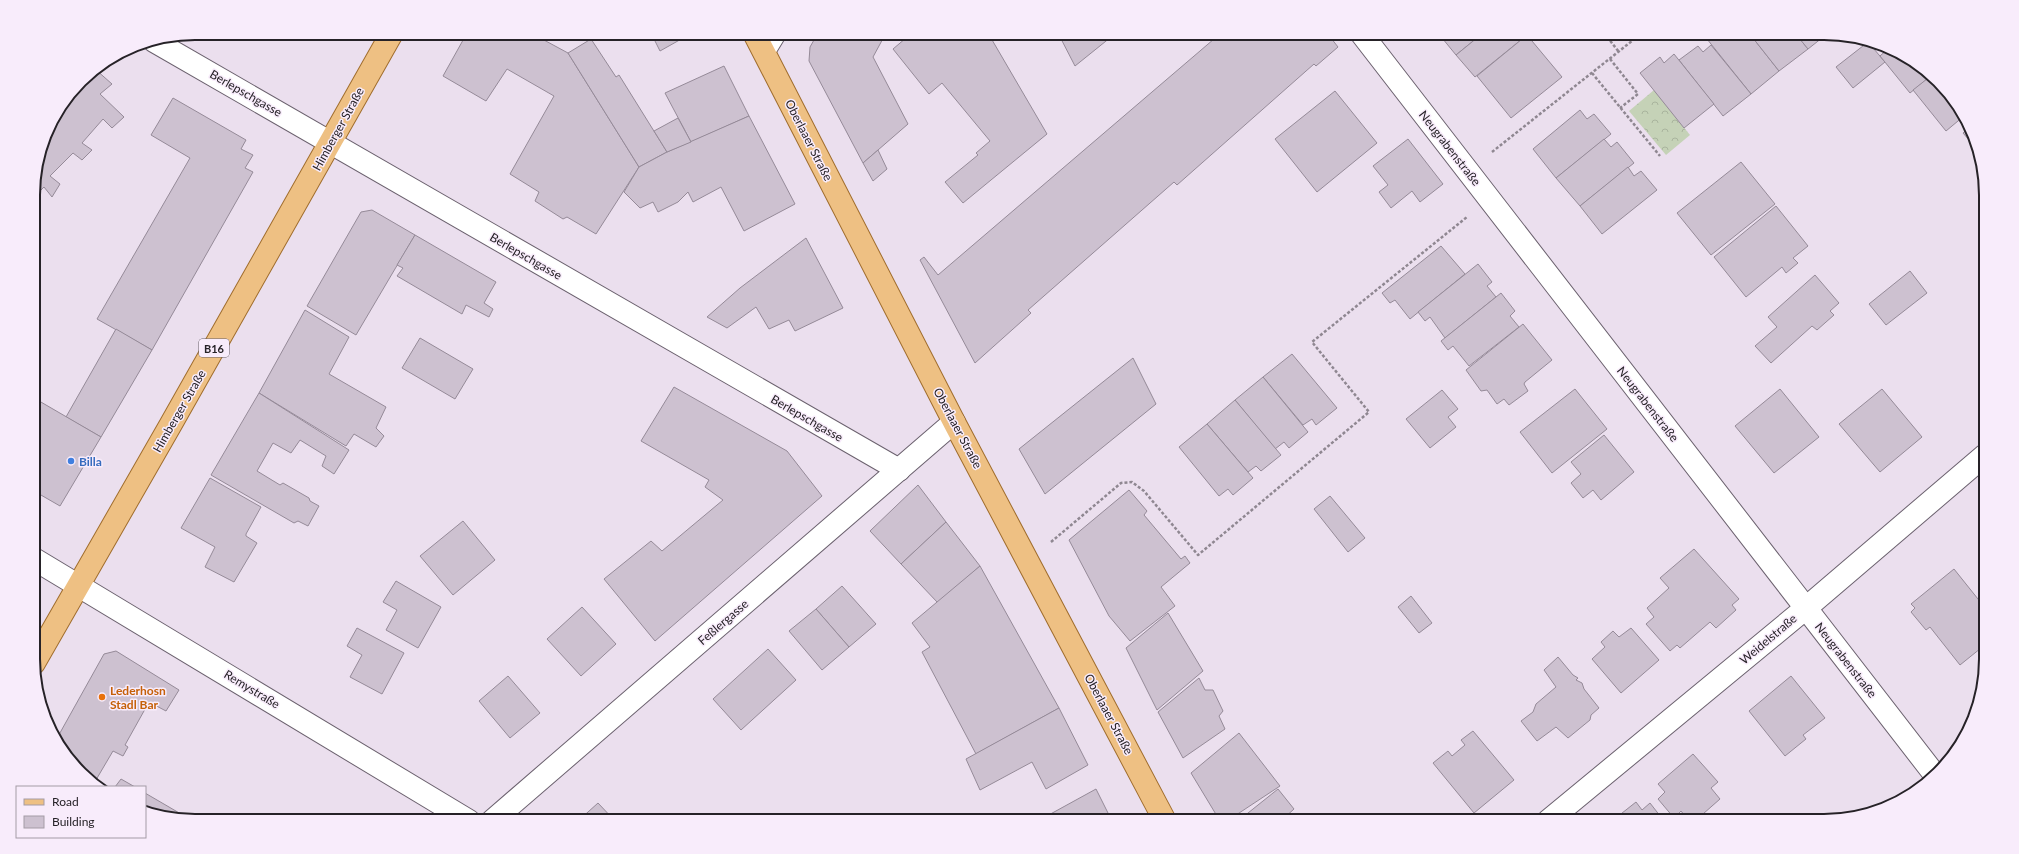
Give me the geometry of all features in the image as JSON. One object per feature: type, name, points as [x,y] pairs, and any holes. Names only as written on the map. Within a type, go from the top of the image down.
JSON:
[{"type":"main road","name":"Himberger Straße","points":[[40,653],[80,585],[388,40]]},
{"type":"main road","name":"Oberlaaer Straße","points":[[759,42],[954,422],[1161,814]]},
{"type":"street","name":"Neugrabenstraße","points":[[1366,40],[1932,770]]},
{"type":"street","name":"Berlepschgasse","points":[[159,44],[899,470]]},
{"type":"street","name":"Feßlergasse","points":[[500,814],[954,422]]},
{"type":"street","name":"Weidelstraße","points":[[1556,814],[1806,608],[1979,460]]},
{"type":"street","name":"Remystraße","points":[[40,562],[80,585],[457,814]]},
{"type":"path","points":[[1610,40],[1619,52]]},
{"type":"path","points":[[1468,171],[1634,40]]},
{"type":"path","points":[[1610,59],[1638,94],[1620,108]]},
{"type":"path","points":[[1592,73],[1660,156]]},
{"type":"path","points":[[1028,561],[1121,483],[1132,482],[1144,491],[1198,555],[1368,412],[1312,342],[1490,199]]},
{"type":"green space","points":[[1654,90],[1690,135],[1666,155],[1629,111]]},
{"type":"building","points":[[463,40],[544,40],[568,53],[639,167],[596,234],[567,217],[563,219],[535,201],[539,192],[510,174],[554,96],[507,69],[486,101],[443,76]]},
{"type":"building","points":[[592,40],[616,77],[619,75],[667,152],[639,167],[568,53]]},
{"type":"building","points":[[654,40],[680,40],[660,51]]},
{"type":"building","points":[[814,40],[882,40],[873,57],[908,124],[863,163],[809,61],[810,47]]},
{"type":"building","points":[[904,40],[992,40],[1047,134],[963,203],[945,182],[978,155],[976,153],[990,141],[942,83],[929,94],[893,49]]},
{"type":"building","points":[[1062,40],[1107,40],[1075,66]]},
{"type":"building","points":[[1213,40],[1332,40],[1338,47],[1316,66],[1314,64],[1177,185],[1174,182],[1028,310],[1031,313],[975,363],[920,260],[924,257],[938,275]]},
{"type":"building","points":[[1444,40],[1474,40],[1456,55]]},
{"type":"building","points":[[1474,40],[1521,40],[1475,77],[1456,55]]},
{"type":"building","points":[[1521,40],[1531,40],[1562,77],[1511,118],[1477,76]]},
{"type":"building","points":[[1708,40],[1755,40],[1779,71],[1751,94]]},
{"type":"building","points":[[1755,40],[1801,40],[1808,49],[1779,71]]},
{"type":"building","points":[[1801,40],[1819,40],[1808,49]]},
{"type":"building","points":[[1711,45],[1751,94],[1723,116],[1679,60],[1698,46],[1703,52]]},
{"type":"building","points":[[1864,45],[1873,48],[1885,62],[1853,88],[1836,67]]},
{"type":"building","points":[[1884,52],[1893,56],[1910,66],[1927,79],[1910,93],[1880,56]]},
{"type":"building","points":[[1674,54],[1714,104],[1684,128],[1640,73],[1660,57],[1664,63]]},
{"type":"building","points":[[724,66],[749,116],[691,142],[665,93]]},
{"type":"building","points":[[100,73],[112,84],[100,94],[124,117],[112,128],[103,119],[82,143],[92,150],[82,160],[73,153],[50,176],[60,184],[52,197],[44,187],[40,191],[41,175],[45,155],[56,126],[78,93]]},
{"type":"building","points":[[1927,79],[1941,93],[1960,120],[1946,131],[1913,90]]},
{"type":"building","points":[[1335,91],[1377,143],[1317,192],[1275,139]]},
{"type":"building","points":[[173,98],[246,140],[241,149],[253,155],[245,168],[253,172],[152,350],[97,319],[190,158],[151,135]]},
{"type":"building","points":[[1580,110],[1587,119],[1594,114],[1611,134],[1556,178],[1533,149]]},
{"type":"building","points":[[749,116],[795,204],[744,231],[721,187],[693,202],[688,192],[678,202],[658,212],[653,202],[640,208],[624,192],[639,167],[667,152]]},
{"type":"building","points":[[678,118],[691,142],[667,152],[654,131]]},
{"type":"building","points":[[1965,131],[1969,139],[1963,133]]},
{"type":"building","points":[[1408,139],[1443,184],[1420,202],[1412,191],[1391,208],[1379,192],[1388,185],[1373,166]]},
{"type":"building","points":[[1604,139],[1611,147],[1617,142],[1634,163],[1580,206],[1556,178]]},
{"type":"building","points":[[878,150],[887,169],[873,181],[863,163]]},
{"type":"building","points":[[1741,162],[1775,204],[1711,255],[1677,213]]},
{"type":"building","points":[[1628,167],[1634,176],[1641,171],[1657,190],[1602,234],[1580,206]]},
{"type":"building","points":[[1776,206],[1808,246],[1793,258],[1798,263],[1786,273],[1782,267],[1746,297],[1714,257]]},
{"type":"building","points":[[372,210],[415,235],[356,335],[307,306],[361,212]]},
{"type":"building","points":[[415,235],[496,282],[484,303],[493,309],[489,317],[466,305],[462,314],[397,276],[403,268],[397,265]]},
{"type":"building","points":[[806,238],[843,308],[795,331],[789,320],[769,329],[756,307],[727,328],[707,317],[740,288]]},
{"type":"building","points":[[1441,246],[1465,274],[1410,319],[1395,300],[1390,303],[1382,293]]},
{"type":"building","points":[[1478,264],[1492,282],[1487,286],[1496,297],[1445,338],[1430,317],[1425,321],[1418,312]]},
{"type":"building","points":[[1910,271],[1927,293],[1886,325],[1869,304]]},
{"type":"building","points":[[1815,275],[1839,303],[1830,311],[1834,315],[1817,330],[1812,326],[1771,363],[1755,346],[1777,327],[1768,317]]},
{"type":"building","points":[[1501,293],[1515,311],[1510,316],[1519,327],[1469,366],[1453,346],[1448,350],[1441,341]]},
{"type":"building","points":[[305,310],[349,337],[329,374],[386,407],[376,428],[384,436],[376,447],[354,434],[346,446],[259,393]]},
{"type":"building","points":[[1523,324],[1552,360],[1525,382],[1524,384],[1528,391],[1509,405],[1504,399],[1497,404],[1487,390],[1481,391],[1466,370]]},
{"type":"building","points":[[116,329],[152,350],[101,437],[66,417]]},
{"type":"building","points":[[420,338],[473,369],[455,399],[402,368]]},
{"type":"building","points":[[1292,354],[1337,408],[1316,425],[1312,419],[1303,425],[1263,377]]},
{"type":"building","points":[[1133,358],[1156,404],[1045,494],[1019,449]]},
{"type":"building","points":[[1263,377],[1308,432],[1289,448],[1284,442],[1275,449],[1235,400]]},
{"type":"building","points":[[674,387],[787,451],[822,496],[655,641],[604,579],[651,541],[662,551],[723,500],[705,487],[709,480],[641,441]]},
{"type":"building","points":[[1575,389],[1607,429],[1552,473],[1520,432]]},
{"type":"building","points":[[1780,389],[1819,437],[1774,473],[1735,426]]},
{"type":"building","points":[[1882,389],[1922,437],[1880,472],[1839,424]]},
{"type":"building","points":[[1442,390],[1458,409],[1448,417],[1456,427],[1430,448],[1406,419]]},
{"type":"building","points":[[259,393],[349,450],[334,474],[322,466],[326,456],[300,440],[291,453],[273,443],[257,471],[280,485],[283,483],[309,498],[310,501],[319,506],[308,526],[298,521],[294,523],[211,475]]},
{"type":"building","points":[[1235,400],[1281,455],[1261,471],[1256,466],[1248,472],[1207,424]]},
{"type":"building","points":[[40,401],[101,437],[60,506],[40,494]]},
{"type":"building","points":[[1207,424],[1253,478],[1233,495],[1228,489],[1219,496],[1179,447]]},
{"type":"building","points":[[1604,435],[1634,472],[1601,500],[1593,490],[1583,498],[1571,483],[1581,474],[1571,462]]},
{"type":"building","points":[[210,478],[261,507],[246,534],[246,536],[257,543],[234,582],[205,567],[215,547],[181,528]]},
{"type":"building","points":[[918,485],[946,522],[901,564],[870,531]]},
{"type":"building","points":[[1129,490],[1147,511],[1144,515],[1181,559],[1185,556],[1190,563],[1161,587],[1175,606],[1130,641],[1109,616],[1069,540]]},
{"type":"building","points":[[1330,496],[1365,538],[1348,552],[1314,509]]},
{"type":"building","points":[[463,521],[495,560],[453,595],[420,556]]},
{"type":"building","points":[[946,522],[980,566],[938,603],[901,564]]},
{"type":"building","points":[[1694,549],[1739,599],[1732,605],[1736,610],[1716,628],[1710,622],[1680,648],[1677,645],[1670,651],[1646,624],[1654,617],[1647,608],[1669,588],[1660,578]]},
{"type":"building","points":[[980,566],[1059,708],[976,754],[922,652],[930,647],[912,623]]},
{"type":"building","points":[[1954,569],[1979,600],[1979,650],[1960,665],[1930,627],[1926,630],[1911,612],[1915,608],[1911,604]]},
{"type":"building","points":[[396,581],[441,607],[418,648],[386,630],[397,610],[383,602]]},
{"type":"building","points":[[842,586],[876,624],[849,647],[816,609]]},
{"type":"building","points":[[1411,596],[1432,623],[1419,633],[1398,607]]},
{"type":"building","points":[[582,607],[616,644],[581,676],[547,639]]},
{"type":"building","points":[[816,609],[849,647],[822,670],[789,631]]},
{"type":"building","points":[[1168,613],[1203,671],[1157,710],[1126,648]]},
{"type":"building","points":[[357,628],[404,653],[382,694],[350,677],[362,655],[347,646]]},
{"type":"building","points":[[1631,628],[1659,660],[1621,693],[1592,659],[1605,647],[1601,642],[1613,631],[1619,637]]},
{"type":"building","points":[[768,649],[796,680],[741,730],[713,699]]},
{"type":"building","points":[[116,651],[179,690],[166,711],[149,702],[125,745],[128,747],[123,756],[113,751],[97,779],[78,761],[59,734],[104,654]]},
{"type":"building","points":[[1558,657],[1573,675],[1578,678],[1576,680],[1582,683],[1584,689],[1599,708],[1591,715],[1590,720],[1568,738],[1556,727],[1537,741],[1521,721],[1533,712],[1536,704],[1556,687],[1544,670]]},
{"type":"building","points":[[508,676],[540,713],[510,738],[479,701]]},
{"type":"building","points":[[1791,676],[1825,718],[1803,735],[1806,739],[1785,756],[1749,711]]},
{"type":"building","points":[[1199,678],[1205,690],[1213,690],[1223,711],[1219,716],[1225,729],[1183,758],[1158,712]]},
{"type":"building","points":[[1059,708],[1088,765],[1046,789],[1032,762],[980,790],[966,759]]},
{"type":"building","points":[[1473,731],[1514,780],[1474,813],[1433,763],[1448,751],[1452,756],[1465,745],[1461,740]]},
{"type":"building","points":[[1239,733],[1280,786],[1238,814],[1216,814],[1191,773]]},
{"type":"building","points":[[1693,754],[1718,782],[1711,788],[1720,799],[1703,814],[1683,814],[1681,811],[1678,814],[1671,814],[1658,799],[1665,792],[1658,784]]},
{"type":"building","points":[[121,779],[133,786],[116,786]]},
{"type":"building","points":[[1096,789],[1108,814],[1050,814]]},
{"type":"building","points":[[1278,789],[1294,809],[1288,814],[1247,814]]},
{"type":"building","points":[[146,794],[180,814],[146,806]]},
{"type":"building","points":[[1636,802],[1642,810],[1650,803],[1659,814],[1621,814]]},
{"type":"building","points":[[598,803],[608,814],[586,814]]},
{"type":"place","name":"Billa","points":[[71,461]]},
{"type":"place","name":"Lederhosn Stadl Bar","points":[[102,697]]}]
